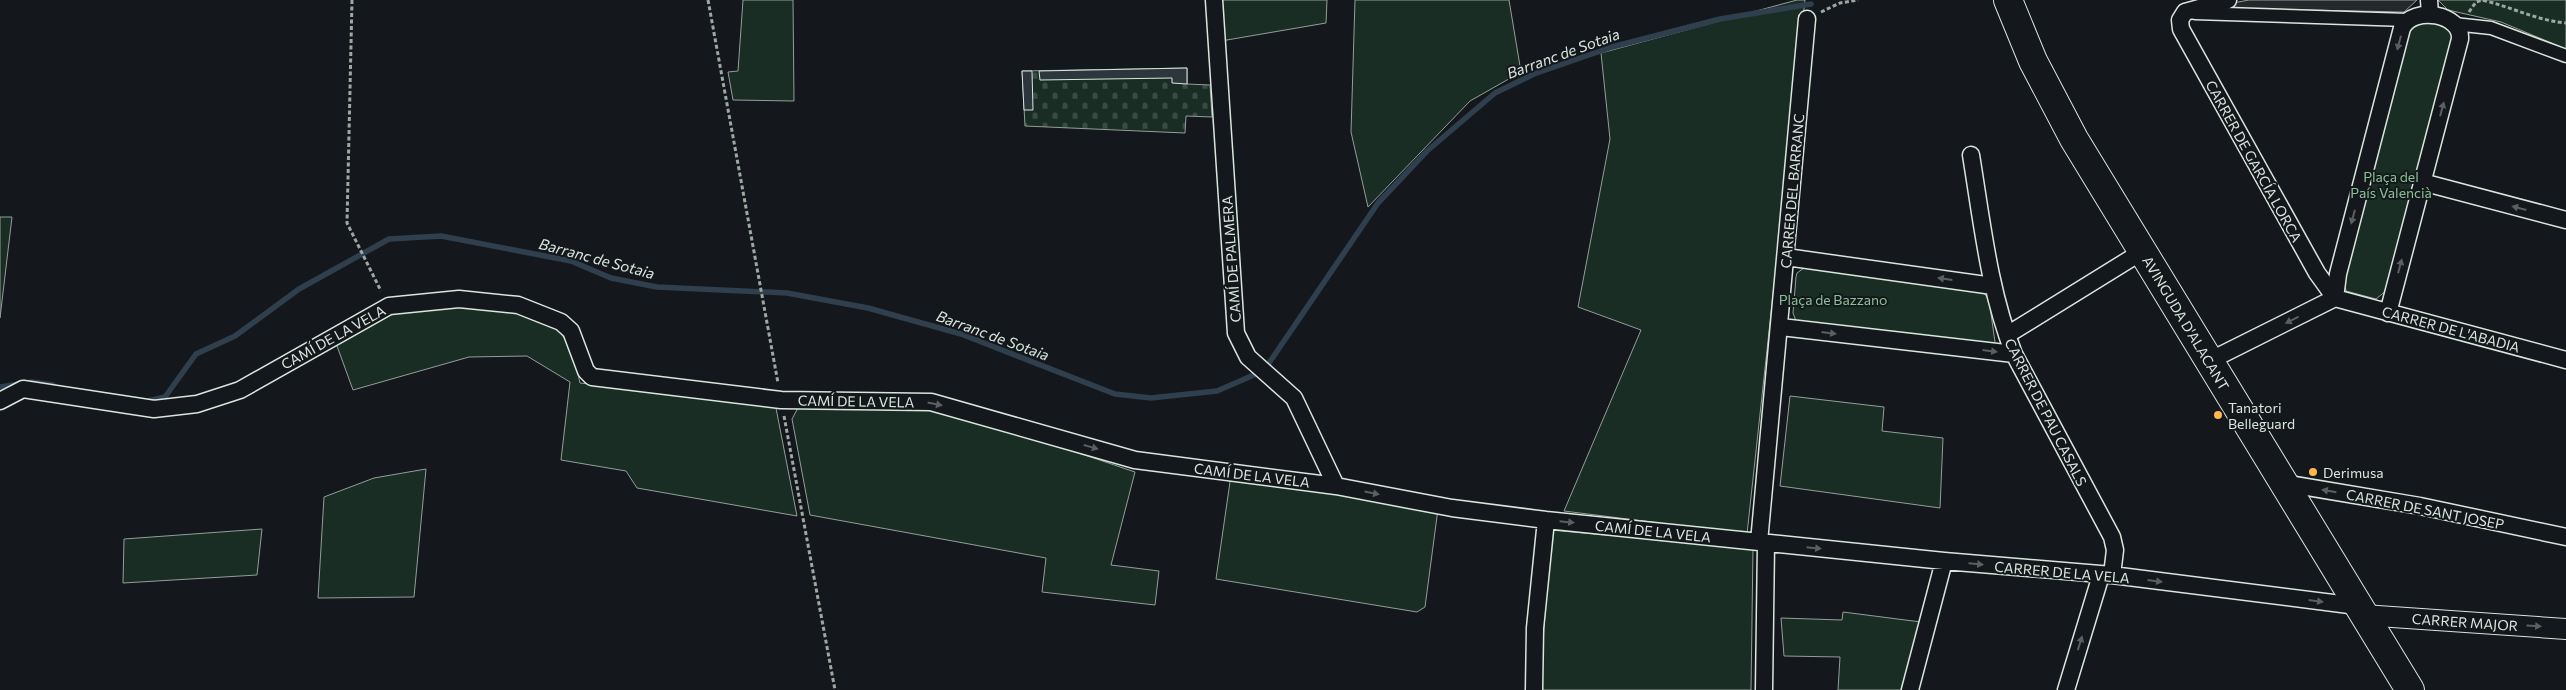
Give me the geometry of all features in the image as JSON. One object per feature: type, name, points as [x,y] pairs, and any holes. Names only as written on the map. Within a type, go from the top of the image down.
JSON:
[{"type":"highway","name":"AVINGUDA D'ALACANT","points":[[2008,0],[2049,94],[2408,690]]},
{"type":"street","name":"CAMÍ DE PALMERA","points":[[1214,0],[1236,334],[1248,357],[1294,398],[1336,486]]},
{"type":"street","points":[[2182,16],[2228,0]]},
{"type":"street","points":[[2182,16],[2407,20],[2430,8],[2459,24],[2491,28],[2566,56]]},
{"type":"street","name":"CARRER DE GARCÍA LORCA","points":[[2182,16],[2186,40],[2317,273],[2335,298]]},
{"type":"street","name":"CARRER DEL BARRANC","points":[[1764,690],[1762,543],[1807,19]]},
{"type":"street","points":[[2209,361],[2335,298],[2338,274],[2402,28],[2407,20]]},
{"type":"street","points":[[2388,313],[2460,39],[2459,24]]},
{"type":"street","name":"CARRER DE PAU CASALS","points":[[1971,155],[1993,286],[2014,354],[2112,537],[2114,550],[2107,575],[2066,690]]},
{"type":"street","points":[[2422,182],[2566,220]]},
{"type":"street","points":[[2007,335],[2143,251]]},
{"type":"street","points":[[1786,258],[1993,286]]},
{"type":"street","name":"CAMÍ DE LA VELA","points":[[0,401],[23,389],[154,409],[197,404],[240,390],[389,306],[459,298],[518,305],[561,322],[571,331],[586,371],[592,377],[781,400],[931,402],[1135,460],[1336,486],[1452,508],[1762,543]]},
{"type":"street","name":"CARRER DE L'ABADIA","points":[[2335,298],[2566,360]]},
{"type":"street","points":[[1780,327],[2014,354]]},
{"type":"street","name":"CARRER DE SANT JOSEP","points":[[2283,483],[2420,506],[2566,537]]},
{"type":"street","points":[[1534,690],[1535,628],[1546,520]]},
{"type":"street","name":"CARRER DE LA VELA","points":[[1762,543],[2107,575],[2360,611]]},
{"type":"street","points":[[1910,690],[1944,561]]},
{"type":"street","name":"CARRER MAJOR","points":[[2360,611],[2566,629]]},
{"type":"path","points":[[352,0],[347,223],[389,306]]},
{"type":"path","points":[[708,0],[835,690]]},
{"type":"path","points":[[1807,19],[1840,3],[1858,0]]},
{"type":"path","points":[[2459,24],[2472,6],[2482,0],[2518,10],[2536,19],[2566,23]]},
{"type":"green space","points":[[743,0],[793,0],[794,101],[733,100],[728,72],[738,71]]},
{"type":"green space","points":[[1219,0],[1327,0],[1326,23],[1221,41]]},
{"type":"green space","points":[[1355,0],[1509,0],[1521,72],[1470,101],[1368,207],[1351,132]]},
{"type":"green space","points":[[1797,0],[1805,0],[1747,534],[1564,511],[1641,330],[1578,307],[1610,139],[1601,53]]},
{"type":"green space","points":[[2438,0],[2566,0],[2566,49],[2501,22],[2448,10]]},
{"type":"green space","name":"Plaça del País Valencià","points":[[2418,22],[2443,24],[2451,32],[2452,38],[2387,290],[2376,299],[2346,291],[2344,278],[2409,28]]},
{"type":"green space","points":[[1187,68],[1187,84],[1210,85],[1212,117],[1186,116],[1185,133],[1025,126],[1022,71]]},
{"type":"green space","points":[[0,217],[12,217],[0,318]]},
{"type":"green space","name":"Plaça de Bazzano","points":[[1804,268],[1983,292],[1989,300],[1995,342],[1992,344],[1796,321],[1793,313],[1796,277],[1797,273]]},
{"type":"green space","points":[[476,304],[518,310],[547,320],[557,329],[566,342],[574,360],[580,383],[775,403],[797,516],[637,488],[626,471],[561,460],[570,382],[527,356],[469,357],[353,390],[333,335],[400,312]]},
{"type":"green space","points":[[1790,396],[1884,407],[1882,431],[1943,438],[1940,508],[1780,486]]},
{"type":"green space","points":[[920,405],[978,419],[1135,472],[1111,565],[1159,571],[1155,605],[1042,592],[1046,558],[810,515],[792,419],[799,406]]},
{"type":"green space","points":[[426,469],[414,597],[318,598],[324,497],[374,478]]},
{"type":"green space","points":[[1231,475],[1438,509],[1425,607],[1417,612],[1216,579]]},
{"type":"green space","points":[[262,529],[257,575],[123,583],[124,539]]},
{"type":"green space","points":[[1550,530],[1753,548],[1751,690],[1540,690]]},
{"type":"green space","points":[[1843,612],[1921,622],[1901,690],[1838,690],[1840,657],[1784,656],[1781,618],[1842,620]]},
{"type":"shaded area","points":[[2249,0],[2417,0],[2404,12],[2206,8]]},
{"type":"building","points":[[1187,68],[1187,84],[1172,83],[1172,78],[1040,80],[1039,71]]},
{"type":"building","points":[[1022,71],[1032,71],[1033,110],[1024,110]]},
{"type":"waterway","name":"Barranc de Sotaia","points":[[1269,363],[1378,203],[1427,151],[1495,93],[1534,74],[1612,47],[1720,19],[1811,4]]},
{"type":"waterway","name":"Barranc de Sotaia","points":[[148,401],[165,397],[196,354],[235,336],[299,289],[389,239],[441,236],[571,261],[611,278],[657,287],[787,293],[868,308],[961,334],[1115,394],[1151,398],[1217,391],[1256,374]]},
{"type":"waterway","name":"Barranc de Sotaia","points":[[0,387],[32,382],[53,385]]},
{"type":"place","name":"Tanatori Belleguard","points":[[2218,415]]},
{"type":"place","name":"Derimusa","points":[[2313,472]]}]
